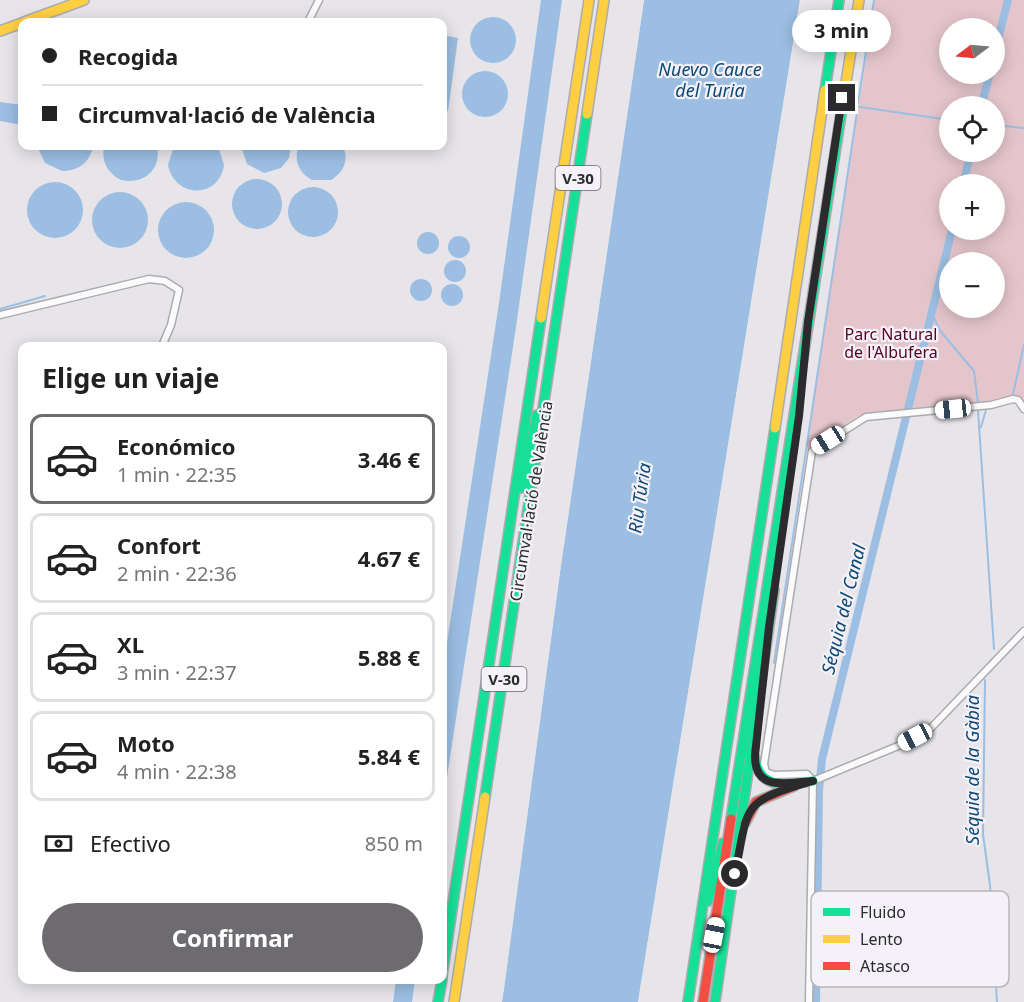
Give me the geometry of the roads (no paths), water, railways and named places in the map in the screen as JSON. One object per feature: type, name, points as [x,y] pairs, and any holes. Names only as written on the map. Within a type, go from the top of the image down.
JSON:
[{"type":"main road","points":[[36,18],[84,0]]},
{"type":"main road","name":"Circumval·lació de València","points":[[447,945],[589,0]]},
{"type":"main road","name":"Circumval·lació de València","points":[[454,1002],[604,0]]},
{"type":"main road","points":[[688,1002],[839,0]]},
{"type":"main road","points":[[703,1002],[859,0]]},
{"type":"main road","points":[[0,31],[18,25]]},
{"type":"main road","points":[[715,1002],[799,416],[808,322]]},
{"type":"main road","points":[[498,611],[504,597],[519,500],[551,356]]},
{"type":"main road","points":[[769,627],[756,769],[764,780],[776,784],[813,781]]},
{"type":"main road","points":[[695,959],[729,817],[744,735]]},
{"type":"main road","points":[[731,894],[746,818],[751,808],[764,797],[813,781]]},
{"type":"main road","name":"Circumval·lació de València","points":[[438,1002],[441,984]]},
{"type":"street","points":[[310,18],[319,0]]},
{"type":"street","points":[[0,315],[149,279],[165,281],[179,290],[171,325],[164,342]]},
{"type":"street","points":[[811,891],[813,781],[807,774],[774,776],[766,772],[764,764],[810,461],[815,448],[860,419],[991,405],[1013,399],[1018,400],[1024,409]]},
{"type":"street","points":[[813,781],[898,746],[930,729],[1024,631]]},
{"type":"street","points":[[809,1002],[811,892]]},
{"type":"water","points":[[541,0],[562,0],[516,327],[447,777],[447,643],[499,303]]},
{"type":"water","name":"Nuevo Cauce del Turia","points":[[644,0],[800,0],[638,1002],[502,1002],[560,572]]},
{"type":"water","points":[[493,17],[502,18],[510,23],[515,31],[515,49],[510,57],[502,62],[493,63],[484,62],[476,57],[471,49],[470,40],[471,31],[476,23],[484,18]]},
{"type":"water","points":[[447,36],[458,38],[447,111]]},
{"type":"water","points":[[485,71],[494,72],[502,77],[507,85],[507,103],[502,111],[494,116],[485,117],[476,116],[468,111],[463,103],[462,94],[463,85],[468,77],[476,72]]},
{"type":"water","points":[[0,102],[18,104],[18,124],[0,121]]},
{"type":"water","points":[[39,150],[92,150],[86,161],[74,169],[62,171],[45,163]]},
{"type":"water","points":[[104,150],[158,150],[158,154],[157,162],[150,174],[144,178],[129,181],[121,180],[112,174],[103,157]]},
{"type":"water","points":[[173,150],[219,150],[224,165],[214,184],[206,189],[197,190],[187,189],[179,184],[172,176],[168,165]]},
{"type":"water","points":[[242,150],[290,150],[289,158],[281,168],[264,173],[247,164]]},
{"type":"water","points":[[345,150],[344,165],[331,180],[312,180],[298,166],[297,151]]},
{"type":"water","points":[[257,179],[275,186],[282,204],[275,222],[257,229],[239,222],[232,204],[239,186]]},
{"type":"water","points":[[50,182],[60,182],[75,190],[81,199],[83,210],[81,221],[75,230],[60,238],[50,238],[39,233],[32,226],[27,215],[27,205],[32,194],[39,187]]},
{"type":"water","points":[[313,187],[331,194],[338,212],[331,230],[313,237],[295,230],[288,212],[295,194]]},
{"type":"water","points":[[115,192],[125,192],[140,200],[146,209],[148,220],[146,231],[140,240],[125,248],[115,248],[104,243],[97,236],[92,225],[92,215],[97,204],[104,197]]},
{"type":"water","points":[[181,202],[191,202],[206,210],[212,219],[214,230],[212,241],[206,250],[191,258],[181,258],[170,253],[163,246],[158,235],[158,225],[163,214],[170,207]]},
{"type":"water","points":[[428,232],[436,235],[439,243],[436,251],[428,254],[420,251],[417,243],[420,235]]},
{"type":"water","points":[[459,236],[467,239],[470,247],[467,255],[459,258],[451,255],[448,247],[451,239]]},
{"type":"water","points":[[455,260],[463,263],[466,271],[463,279],[455,282],[447,279],[444,271],[447,263]]},
{"type":"water","points":[[421,279],[429,282],[432,290],[429,298],[421,301],[413,298],[410,290],[413,282]]},
{"type":"water","points":[[452,284],[460,287],[463,295],[460,303],[452,306],[444,303],[441,295],[444,287]]},
{"type":"water","points":[[395,984],[414,984],[412,1002],[393,1002]]},
{"type":"waterway","points":[[858,103],[874,0]]},
{"type":"waterway","name":"Séquia del Canal","points":[[1003,18],[1008,0]]},
{"type":"waterway","name":"Séquia del Canal","points":[[984,96],[987,84]]},
{"type":"waterway","points":[[853,106],[939,118]]},
{"type":"waterway","points":[[774,663],[857,112]]},
{"type":"waterway","points":[[1005,126],[1024,128]]},
{"type":"waterway","name":"Séquia del Canal","points":[[966,174],[968,162]]},
{"type":"waterway","name":"Séquia del Canal","points":[[818,891],[819,790],[822,759],[950,240]]},
{"type":"waterway","points":[[0,309],[45,296]]},
{"type":"waterway","name":"Séquia de la Gàbia","points":[[932,314],[941,332],[974,371],[978,403]]},
{"type":"waterway","points":[[1013,394],[1024,345]]},
{"type":"waterway","name":"Séquia de la Gàbia","points":[[978,410],[994,649]]},
{"type":"waterway","points":[[981,427],[986,410]]},
{"type":"waterway","name":"Séquia de la Gàbia","points":[[985,680],[983,834],[990,891]]},
{"type":"waterway","name":"Séquia del Canal","points":[[816,987],[816,1002]]},
{"type":"waterway","name":"Séquia de la Gàbia","points":[[996,987],[997,1002]]},
{"type":"park label","name":"Parc Natural de l'Albufera","points":[[891,343]]},
{"type":"water label","name":"Riu Túria","points":[[639,498]]}]
